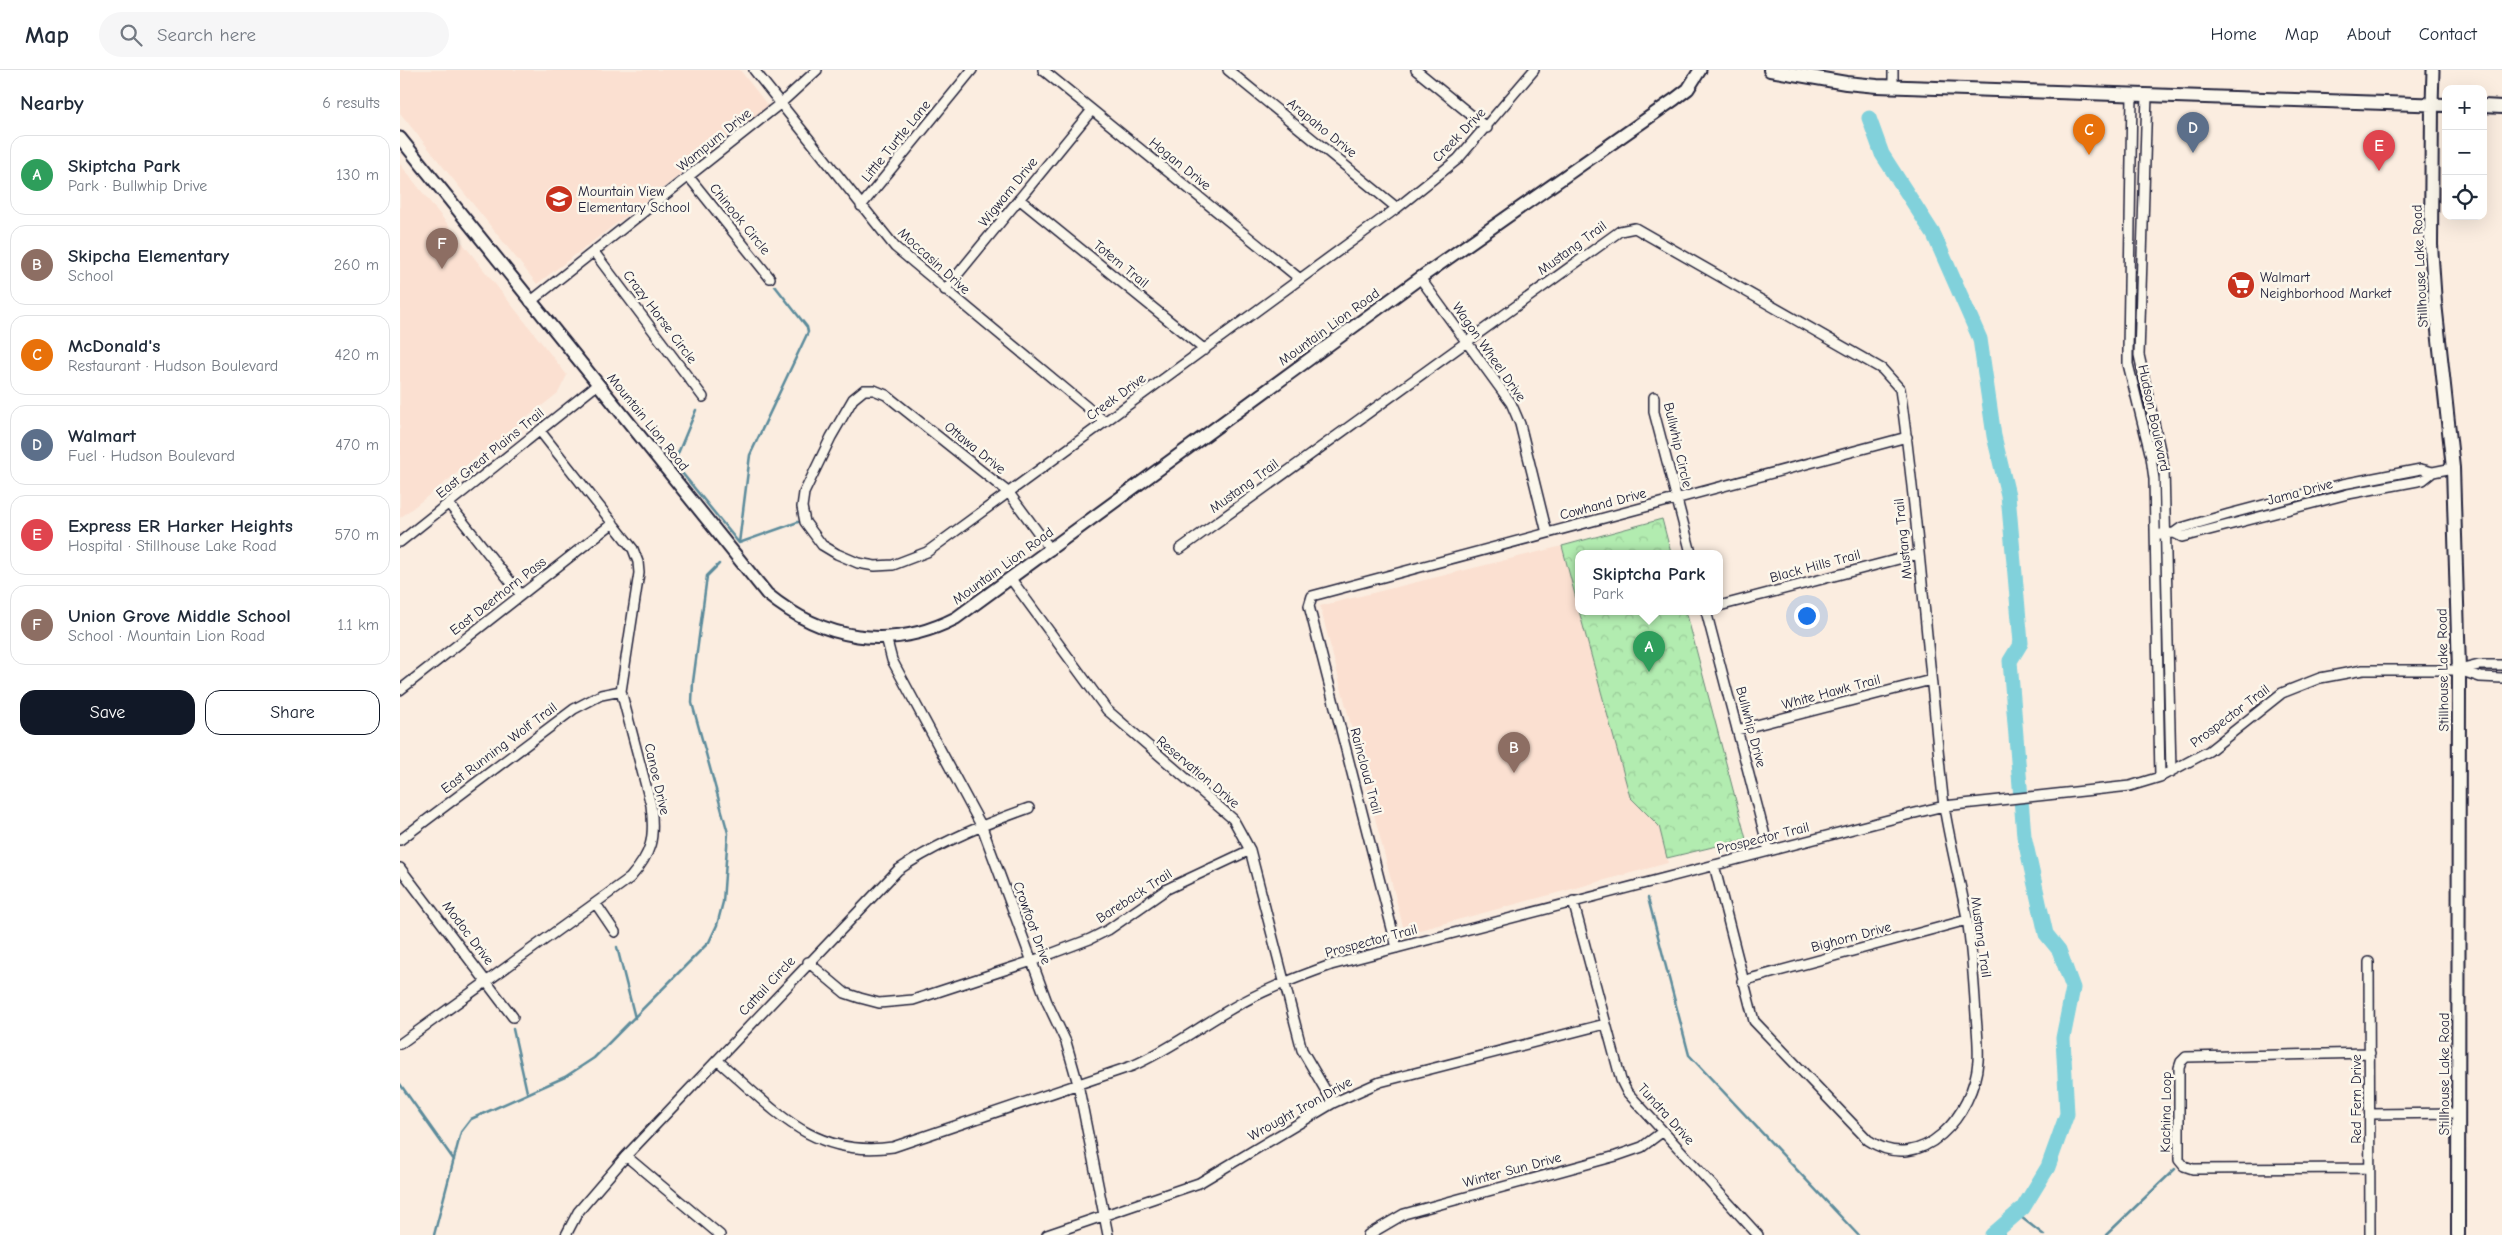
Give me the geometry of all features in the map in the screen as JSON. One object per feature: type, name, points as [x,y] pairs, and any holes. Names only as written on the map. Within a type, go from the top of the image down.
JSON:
[{"type":"main road","points":[[1770,70],[1846,83],[1893,87],[2442,105]]},
{"type":"main road","name":"Stillhouse Lake Road","points":[[2432,105],[2432,245],[2435,303],[2453,468],[2458,670],[2458,1235]]},
{"type":"main road","points":[[2487,106],[2502,107]]},
{"type":"street","name":"Moccasin Drive","points":[[754,70],[895,247],[1105,422]]},
{"type":"street","name":"Wampum Drive","points":[[530,302],[781,103],[817,70]]},
{"type":"street","name":"Little Turtle Lane","points":[[861,206],[972,70]]},
{"type":"street","name":"Hogan Drive","points":[[1043,70],[1300,279]]},
{"type":"street","name":"Arapaho Drive","points":[[1228,70],[1397,208]]},
{"type":"street","points":[[1416,70],[1487,128]]},
{"type":"street","name":"Creek Drive","points":[[864,390],[853,399],[831,437],[804,493],[802,507],[805,522],[822,545],[858,563],[875,566],[893,565],[927,552],[1397,208],[1458,159],[1487,128],[1534,70]]},
{"type":"street","name":"Mountain Lion Road","points":[[400,138],[530,302],[767,594],[803,619],[824,628],[851,635],[886,637],[907,635],[943,624],[1011,580],[1420,278],[1675,99],[1688,89],[1700,70]]},
{"type":"street","points":[[1893,70],[1893,87]]},
{"type":"street","points":[[2432,105],[2433,70]]},
{"type":"street","name":"Hudson Boulevard","points":[[2132,95],[2128,364],[2151,457],[2155,534],[2160,777]]},
{"type":"street","name":"Hudson Boulevard","points":[[2147,95],[2139,321],[2140,365],[2164,468],[2170,534],[2171,772]]},
{"type":"street","name":"Wigwam Drive","points":[[945,290],[1092,110]]},
{"type":"street","points":[[2131,173],[2145,174]]},
{"type":"street","name":"Chinook Circle","points":[[689,177],[770,278]]},
{"type":"street","name":"Totem Trail","points":[[1019,199],[1205,350]]},
{"type":"street","name":"Mustang Trail","points":[[1180,550],[1465,341],[1620,231],[1635,228],[1882,369],[1900,389],[1907,437],[1944,806],[1967,920],[1973,962],[1978,1060],[1975,1082],[1964,1107],[1950,1127],[1933,1141],[1912,1150],[1897,1153],[1881,1149],[1868,1140],[1754,1021],[1742,981],[1714,865]]},
{"type":"street","points":[[2131,235],[2142,236]]},
{"type":"street","name":"Crazy Horse Circle","points":[[594,252],[703,397]]},
{"type":"street","name":"Wagon Wheel Drive","points":[[1420,278],[1511,403],[1516,414],[1548,533]]},
{"type":"street","points":[[2129,320],[2139,321]]},
{"type":"street","name":"East Great Plains Trail","points":[[400,542],[598,384]]},
{"type":"street","name":"Ottawa Drive","points":[[864,390],[874,390],[886,395],[1009,493],[1051,550]]},
{"type":"street","name":"Bullwhip Circle","points":[[1654,397],[1654,412],[1676,498]]},
{"type":"street","name":"Canoe Drive","points":[[400,1044],[630,878],[643,864],[649,853],[653,835],[651,805],[621,691],[639,573],[638,562],[633,550],[613,523],[540,431]]},
{"type":"street","name":"Cowhand Drive","points":[[1310,600],[1312,596],[1907,437]]},
{"type":"street","name":"Jama Drive","points":[[2155,534],[2170,534],[2181,528],[2219,516],[2343,484],[2421,470],[2433,472],[2453,468]]},
{"type":"street","points":[[1676,498],[1690,550]]},
{"type":"street","points":[[448,504],[521,595]]},
{"type":"street","name":"East Deerhorn Pass","points":[[400,690],[613,523]]},
{"type":"street","name":"Black Hills Trail","points":[[1723,605],[1918,554]]},
{"type":"street","name":"Reservation Drive","points":[[1011,580],[1107,710],[1234,819],[1250,850],[1302,1050],[1334,1103]]},
{"type":"street","name":"Raincloud Trail","points":[[1310,600],[1309,606],[1397,948]]},
{"type":"street","name":"Bullwhip Drive","points":[[1707,615],[1769,851]]},
{"type":"street","name":"Crowfoot Drive","points":[[886,637],[892,660],[982,827],[1032,961],[1066,1042],[1078,1084],[1108,1235]]},
{"type":"street","name":"Prospector Trail","points":[[717,1060],[797,1128],[820,1140],[841,1147],[861,1149],[893,1146],[1153,1057],[1229,1010],[1284,982],[1331,966],[1573,901],[1944,806],[2130,786],[2160,777],[2209,751],[2282,693],[2312,680],[2363,670],[2458,670],[2479,665],[2502,665]]},
{"type":"street","name":"Prospector Trail","points":[[2458,670],[2480,678],[2502,678]]},
{"type":"street","name":"White Hawk Trail","points":[[1737,730],[1931,680]]},
{"type":"street","name":"East Running Wolf Trail","points":[[400,840],[574,709],[601,694],[621,691]]},
{"type":"street","name":"Cattail Circle","points":[[566,1235],[578,1212],[626,1156],[808,962],[898,870],[919,855],[1029,808]]},
{"type":"street","name":"Bareback Trail","points":[[808,962],[845,992],[879,1003],[913,1000],[1090,940],[1108,930],[1167,889],[1250,850]]},
{"type":"street","name":"Modoc Drive","points":[[400,868],[513,1016]]},
{"type":"street","name":"Tundra Drive","points":[[1573,901],[1605,1024],[1621,1080],[1627,1092],[1758,1235]]},
{"type":"street","points":[[596,904],[615,932]]},
{"type":"street","name":"Bighorn Drive","points":[[1742,981],[1967,920]]},
{"type":"street","name":"Red Fern Drive","points":[[2369,962],[2370,1235]]},
{"type":"street","name":"Wrought Iron Drive","points":[[1047,1235],[1199,1183],[1334,1103],[1380,1082],[1605,1024]]},
{"type":"street","name":"Kachina Loop","points":[[2370,1053],[2186,1057],[2181,1062],[2179,1068],[2179,1160],[2184,1166],[2193,1169],[2370,1168]]},
{"type":"street","points":[[2370,1114],[2459,1113]]},
{"type":"street","name":"Winter Sun Drive","points":[[1368,1235],[1404,1214],[1616,1156],[1642,1147],[1662,1132]]},
{"type":"street","points":[[626,1156],[720,1235]]},
{"type":"street","points":[[1743,1235],[1751,1227]]},
{"type":"shaded area","name":"Mountain View Elementary School","points":[[400,70],[740,70],[769,107],[537,284],[400,113]]},
{"type":"shaded area","points":[[400,164],[567,375],[558,393],[400,518]]},
{"type":"shaded area","points":[[1562,546],[1575,594],[1575,615],[1581,615],[1630,797],[1659,826],[1668,863],[1405,934],[1320,606]]},
{"type":"green space","points":[[1662,519],[1670,550],[1575,550],[1575,595],[1562,546]]},
{"type":"green space","points":[[1580,615],[1687,615],[1746,839],[1667,858],[1659,826],[1630,797]]},
{"type":"waterway","points":[[1869,118],[1882,154],[1934,235],[1980,339],[1994,436],[2008,495],[2021,643],[2010,661],[2024,836],[2046,934],[2059,950],[2073,988],[2063,1038],[2067,1114],[2048,1167],[2023,1208],[1992,1235]]},
{"type":"waterway","points":[[739,543],[750,455],[808,332],[807,327],[775,286]]},
{"type":"waterway","points":[[696,410],[674,463],[739,543]]},
{"type":"waterway","points":[[739,543],[798,522]]},
{"type":"waterway","points":[[434,1235],[461,1132],[471,1119],[565,1077],[594,1058],[709,942],[717,925],[723,902],[728,833],[692,703],[707,576],[719,564]]},
{"type":"waterway","points":[[1648,898],[1689,1055],[1858,1235]]},
{"type":"waterway","points":[[617,947],[635,1018]]},
{"type":"waterway","points":[[513,1029],[527,1092]]},
{"type":"waterway","points":[[400,1084],[454,1160]]},
{"type":"waterway","points":[[2106,1235],[2175,1169]]},
{"type":"waterway","points":[[2017,1214],[2044,1235]]},
{"type":"waterway","points":[[2001,1227],[2004,1235]]},
{"type":"place","name":"Walmart","points":[[2193,153]]},
{"type":"place","name":"McDonald's","points":[[2089,155]]},
{"type":"place","name":"Express ER Harker Heights","points":[[2379,171]]},
{"type":"place","name":"Mountain View Elementary School","points":[[559,199]]},
{"type":"place","name":"Union Grove Middle School","points":[[442,269]]},
{"type":"place","name":"Walmart Neighborhood Market","points":[[2241,285]]},
{"type":"place","name":"Skiptcha Park","points":[[1649,672]]},
{"type":"place","name":"Skipcha Elementary","points":[[1514,773]]}]
